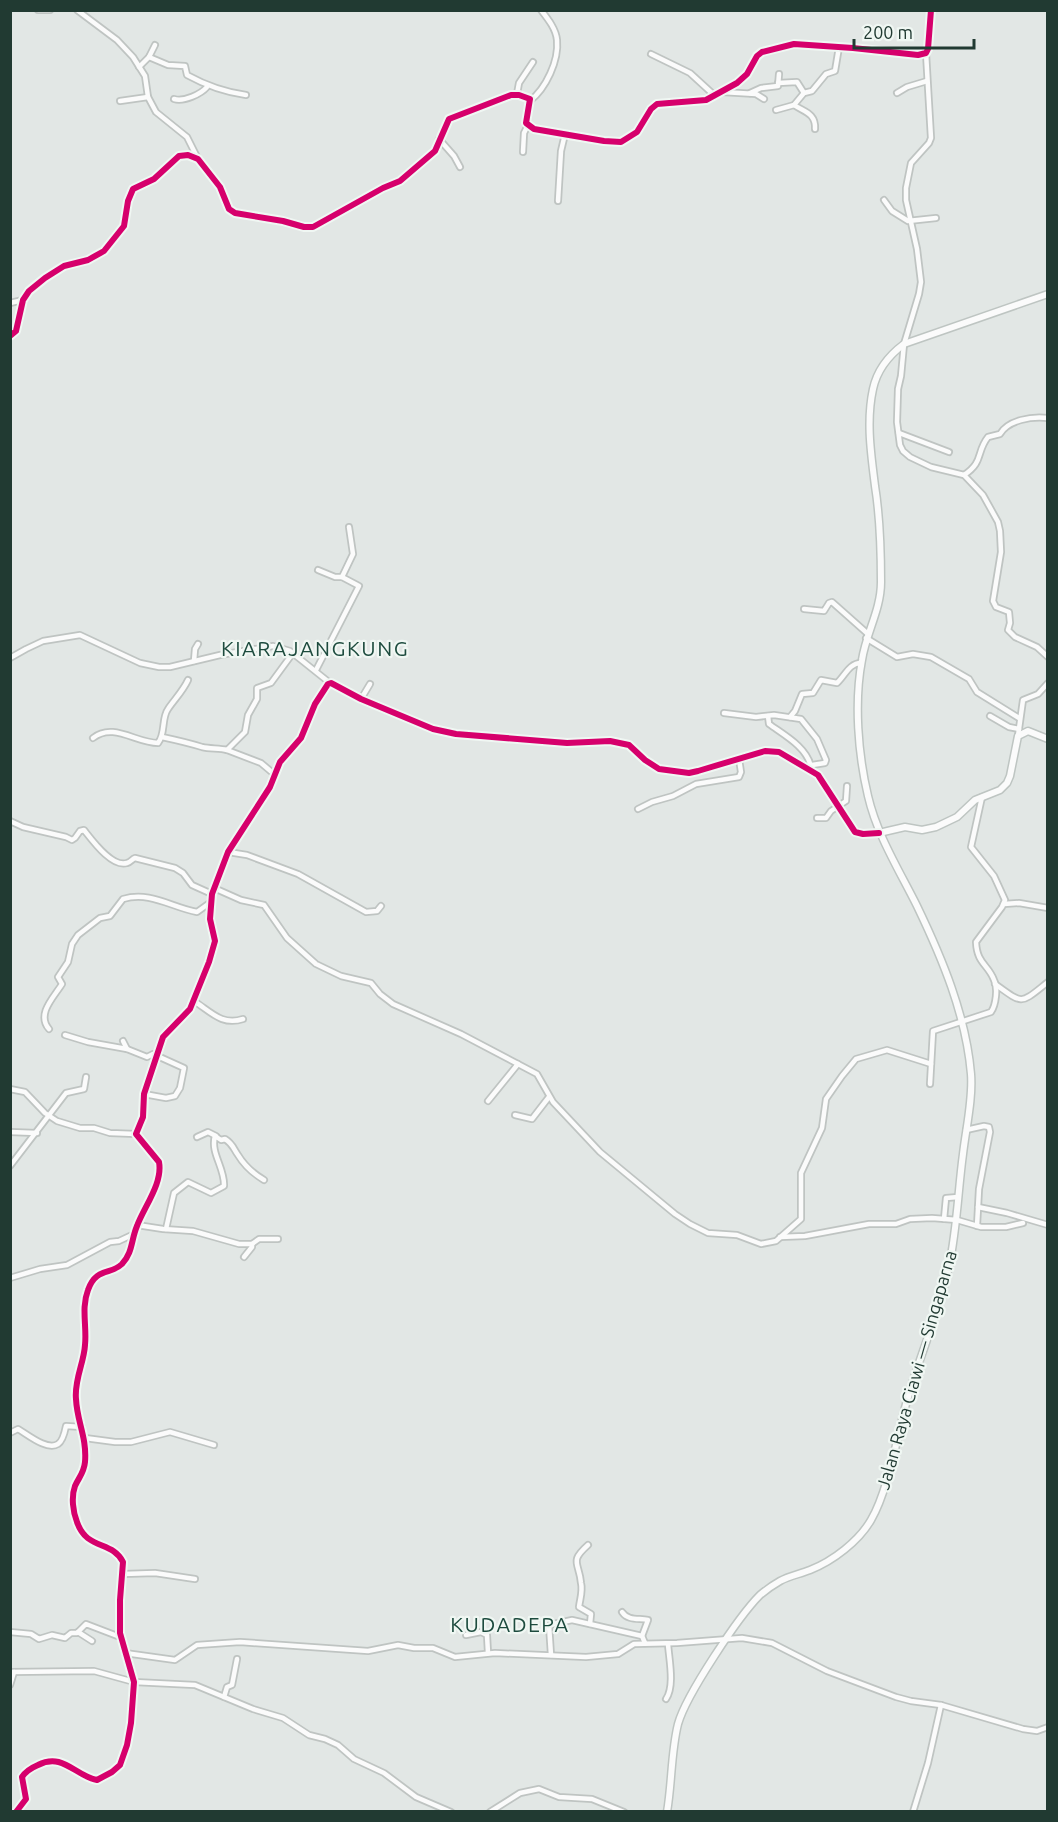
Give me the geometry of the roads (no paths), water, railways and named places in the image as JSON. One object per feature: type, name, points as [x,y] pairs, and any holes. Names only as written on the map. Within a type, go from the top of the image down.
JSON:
[{"type":"main road","name":"Jalan Raya Ciawi — Singaparna","points":[[667,1812],[677,1727],[682,1712],[727,1639],[758,1597],[769,1588],[780,1581],[811,1570],[844,1550],[870,1522],[881,1499],[907,1399],[943,1290],[957,1220],[971,1074],[967,1046],[950,983],[938,952],[879,833],[868,798],[860,757],[861,663],[867,636],[880,599],[880,537],[870,438],[873,388],[879,371],[891,353],[904,344],[1047,294]]},
{"type":"main road","points":[[879,833],[905,827],[922,830],[936,828],[957,817],[982,797],[1000,789],[1007,783],[1018,732],[1028,732],[1047,739]]},
{"type":"street","points":[[38,10],[50,10]]},
{"type":"street","points":[[77,10],[117,40],[133,57],[145,76],[148,97],[158,115],[187,137],[198,159],[220,187],[232,212],[309,227],[317,225],[383,188],[400,182],[435,151],[447,123],[454,116],[517,94],[530,101]]},
{"type":"street","points":[[523,152],[530,101],[548,82],[557,47],[554,29],[541,10]]},
{"type":"street","points":[[931,10],[926,53],[931,138],[913,159],[906,188],[906,200],[917,249],[921,288],[904,344],[902,376],[896,401],[899,433],[903,451],[910,457],[931,467],[964,475],[983,495],[999,526],[1001,552],[993,589],[994,605],[1009,612],[1008,630],[1012,634],[1037,647],[1047,657]]},
{"type":"street","points":[[528,125],[537,130],[621,142],[638,132],[651,109],[657,104],[702,101],[717,94],[747,74],[757,57],[764,51],[804,43],[918,55],[926,53]]},
{"type":"street","points":[[139,67],[149,57],[155,45]]},
{"type":"street","points":[[776,110],[794,105],[804,93],[812,91],[826,75],[835,71],[839,46]]},
{"type":"street","points":[[651,54],[690,73],[717,94],[750,93],[760,88],[775,87],[779,74]]},
{"type":"street","points":[[149,57],[168,65],[185,66],[188,75],[207,87],[246,95]]},
{"type":"street","points":[[517,94],[519,83],[533,62]]},
{"type":"street","points":[[897,93],[927,81]]},
{"type":"street","points":[[778,83],[796,82],[804,93]]},
{"type":"street","points":[[174,99],[183,101],[207,87]]},
{"type":"street","points":[[750,93],[764,99]]},
{"type":"street","points":[[120,101],[148,97]]},
{"type":"street","points":[[794,105],[810,114],[815,122],[814,129]]},
{"type":"street","points":[[558,201],[561,151],[565,134]]},
{"type":"street","points":[[440,139],[460,167]]},
{"type":"street","points":[[10,336],[16,331],[23,300],[29,291],[64,266],[88,260],[104,251],[124,226],[128,201],[133,189],[154,178],[179,156],[188,155],[198,159]]},
{"type":"street","points":[[884,200],[892,211],[912,222],[936,218]]},
{"type":"street","points":[[10,303],[23,300]]},
{"type":"street","points":[[964,475],[977,464],[987,437],[1000,434],[1005,426],[1031,419],[1034,416],[1047,418]]},
{"type":"street","points":[[899,433],[949,452]]},
{"type":"street","points":[[342,577],[353,554],[349,527]]},
{"type":"street","points":[[316,670],[359,586],[342,577],[335,577],[318,570]]},
{"type":"street","points":[[804,609],[824,611],[832,602],[867,636],[897,657],[913,654],[930,657],[959,672],[969,679],[978,692],[1019,718]]},
{"type":"street","points":[[10,658],[43,641],[80,635],[151,667],[170,667],[273,646],[281,647],[293,653],[330,683],[361,699],[433,729],[456,734],[567,744],[601,740],[623,743],[633,747],[652,765],[689,773],[774,750],[811,767],[825,763],[825,756],[817,739],[801,718],[756,717],[724,713]]},
{"type":"street","points":[[194,661],[198,644]]},
{"type":"street","points":[[228,750],[245,732],[248,715],[257,699],[257,688],[271,683],[293,653]]},
{"type":"street","points":[[790,717],[802,694],[813,693],[821,680],[837,683],[850,667],[855,663],[861,663]]},
{"type":"street","points":[[93,738],[102,732],[123,734],[158,743],[162,737],[167,710],[188,680]]},
{"type":"street","points":[[136,1134],[143,1116],[144,1094],[164,1035],[188,1011],[194,1001],[214,943],[210,919],[211,902],[228,852],[270,788],[283,757],[301,738],[315,704],[330,683]]},
{"type":"street","points":[[990,716],[1018,732],[1023,700],[1038,694],[1047,683]]},
{"type":"street","points":[[361,699],[370,684]]},
{"type":"street","points":[[768,716],[769,724],[796,744],[855,832],[879,833]]},
{"type":"street","points":[[162,737],[228,750],[261,764],[274,774]]},
{"type":"street","points":[[638,809],[698,784],[738,777],[741,772],[739,759]]},
{"type":"street","points":[[817,818],[826,818],[831,811],[840,807],[847,799],[847,786]]},
{"type":"street","points":[[930,1084],[933,1031],[993,1011],[995,1003],[994,979],[981,962],[976,941],[1004,904],[1004,899],[994,876],[971,847],[982,797]]},
{"type":"street","points":[[10,821],[23,827],[58,834],[72,840],[84,830],[100,851],[109,858],[125,863],[135,858],[169,865],[180,870],[192,885],[264,905],[287,938],[320,967],[347,978],[370,982],[393,1004],[461,1034],[538,1075],[549,1097],[600,1152],[690,1224],[708,1233],[737,1235],[761,1244],[773,1243],[801,1219],[802,1171],[822,1128],[826,1099],[857,1059],[886,1050],[931,1064]]},
{"type":"street","points":[[228,852],[253,857],[298,874],[366,912],[377,911],[381,906]]},
{"type":"street","points":[[49,1029],[45,1023],[46,1006],[62,984],[58,977],[68,962],[74,940],[100,918],[110,916],[123,899],[143,896],[160,899],[197,912],[211,902]]},
{"type":"street","points":[[1004,904],[1019,903],[1047,908]]},
{"type":"street","points":[[995,984],[1015,999],[1020,1000],[1031,997],[1047,982]]},
{"type":"street","points":[[194,1001],[225,1021],[232,1023],[243,1019]]},
{"type":"street","points":[[65,1035],[86,1042],[127,1049],[147,1057],[153,1054],[184,1068],[180,1088],[175,1096],[170,1098],[144,1094]]},
{"type":"street","points":[[123,1041],[127,1049]]},
{"type":"street","points":[[488,1101],[518,1064]]},
{"type":"street","points":[[10,1166],[38,1133],[66,1094],[84,1089],[86,1077]]},
{"type":"street","points":[[10,1089],[25,1092],[57,1121],[110,1133],[136,1134],[158,1161],[160,1168],[157,1182],[137,1225],[131,1251],[121,1265],[100,1274],[93,1280],[87,1293],[85,1344],[75,1395],[85,1438],[84,1470],[75,1486],[73,1496],[75,1517],[79,1529],[87,1539],[112,1550],[120,1557],[123,1565],[120,1637],[134,1682],[128,1743],[117,1768],[96,1780],[55,1761],[43,1762],[23,1774],[26,1797],[16,1812]]},
{"type":"street","points":[[515,1115],[532,1119],[549,1097]]},
{"type":"street","points":[[966,1130],[985,1126],[990,1130],[977,1226]]},
{"type":"street","points":[[10,1132],[38,1133]]},
{"type":"street","points":[[197,1137],[208,1132],[221,1140],[225,1139],[232,1144],[238,1156],[255,1174],[264,1180]]},
{"type":"street","points":[[166,1229],[176,1191],[188,1182],[212,1193],[224,1186],[224,1179],[213,1146],[216,1136]]},
{"type":"street","points":[[944,1219],[946,1198],[958,1197]]},
{"type":"street","points":[[978,1207],[1047,1225]]},
{"type":"street","points":[[780,1237],[805,1236],[869,1224],[896,1224],[931,1218],[957,1220],[977,1226],[1006,1227],[1023,1224]]},
{"type":"street","points":[[137,1225],[195,1231],[238,1244],[252,1244]]},
{"type":"street","points":[[10,1278],[40,1269],[67,1265],[110,1242],[119,1241],[134,1234]]},
{"type":"street","points":[[244,1257],[252,1244],[259,1239],[278,1239]]},
{"type":"street","points":[[10,1434],[18,1429],[43,1443],[56,1445],[61,1442],[66,1426],[82,1427]]},
{"type":"street","points":[[85,1438],[123,1443],[172,1432],[214,1445]]},
{"type":"street","points":[[588,1545],[576,1558],[575,1563],[582,1586],[579,1607],[591,1614],[590,1624]]},
{"type":"street","points":[[123,1574],[155,1574],[195,1579]]},
{"type":"street","points":[[623,1616],[648,1620],[642,1636],[645,1643]]},
{"type":"street","points":[[552,1655],[550,1624],[570,1620],[642,1636]]},
{"type":"street","points":[[10,1632],[31,1634],[40,1639],[52,1635],[65,1638],[71,1633],[78,1632],[85,1624],[120,1637]]},
{"type":"street","points":[[78,1632],[92,1641]]},
{"type":"street","points":[[466,1635],[481,1632],[487,1635],[488,1653]]},
{"type":"street","points":[[124,1653],[176,1660],[196,1645],[253,1642],[368,1651],[377,1651],[397,1645],[433,1648],[455,1657],[488,1653],[586,1657],[619,1653],[634,1644],[668,1644],[742,1638],[770,1642],[827,1671],[888,1695],[941,1705],[1023,1729],[1039,1731],[1047,1727]]},
{"type":"street","points":[[666,1699],[669,1695],[670,1678],[668,1644]]},
{"type":"street","points":[[224,1697],[227,1688],[232,1685],[237,1659]]},
{"type":"street","points":[[10,1685],[12,1672],[94,1671],[134,1682],[193,1685],[281,1717],[309,1735],[326,1738],[338,1745],[353,1759],[384,1773],[422,1800],[451,1812]]},
{"type":"street","points":[[913,1812],[928,1764],[941,1705]]},
{"type":"street","points":[[490,1812],[520,1793],[541,1789],[559,1797],[592,1798],[624,1812]]},
{"type":"district","name":"KIARAJANGKUNG","points":[[315,649]]},
{"type":"district","name":"KUDADEPA","points":[[510,1625]]}]
